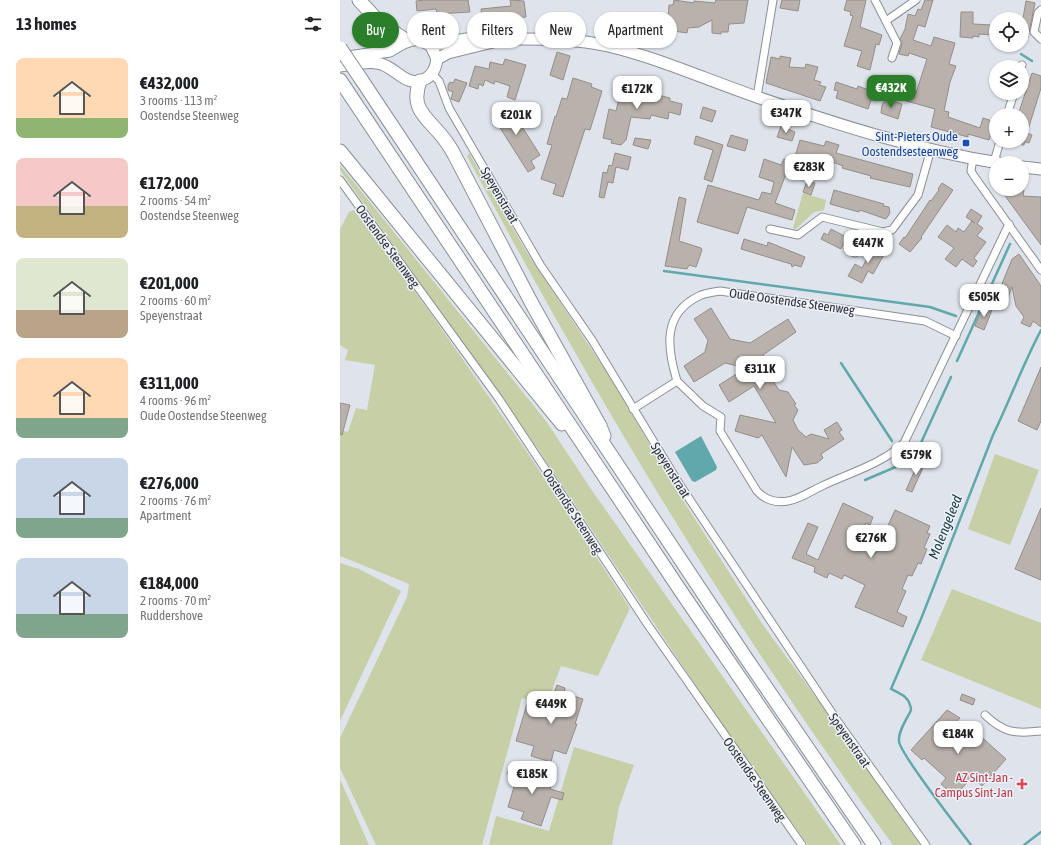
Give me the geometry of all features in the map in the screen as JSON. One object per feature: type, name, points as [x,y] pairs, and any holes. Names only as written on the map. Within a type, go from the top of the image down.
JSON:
[{"type":"highway","points":[[359,0],[380,23],[407,41]]},
{"type":"highway","points":[[340,48],[613,460],[837,793],[874,845]]},
{"type":"highway","points":[[341,81],[576,434],[854,845]]},
{"type":"highway","points":[[420,81],[416,92],[418,108],[449,146],[456,158],[531,302],[600,426],[613,460]]},
{"type":"highway","points":[[340,152],[545,406],[560,423],[576,434]]},
{"type":"main road","points":[[527,39],[566,39],[609,47],[655,60],[757,97],[867,133],[989,161]]},
{"type":"main road","points":[[340,58],[390,51],[407,41]]},
{"type":"main road","points":[[340,66],[371,62],[384,64],[406,80],[420,81],[435,77],[437,59],[432,48]]},
{"type":"main road","points":[[437,59],[448,53],[471,48]]},
{"type":"main road","points":[[1029,168],[1041,169]]},
{"type":"street","points":[[757,97],[773,0]]},
{"type":"street","points":[[875,0],[897,42],[892,58]]},
{"type":"street","points":[[886,21],[916,0]]},
{"type":"street","points":[[1041,10],[1038,13],[1034,32],[1041,39]]},
{"type":"street","name":"Speyenstraat","points":[[435,77],[449,108],[541,266],[592,340],[680,485],[755,600],[870,769],[926,845]]},
{"type":"street","points":[[770,229],[798,235],[822,217],[888,232],[897,226],[918,195],[931,149]]},
{"type":"street","points":[[973,158],[971,171],[974,176],[1041,270]]},
{"type":"street","name":"Oostendse Steenweg","points":[[340,180],[499,399],[648,625],[802,845]]},
{"type":"street","points":[[633,409],[677,381],[703,406],[721,416],[720,431],[757,491],[765,498],[771,500],[788,501],[879,460],[895,452],[904,444],[1009,224]]},
{"type":"street","points":[[855,254],[866,228]]},
{"type":"street","name":"Oude Oostendse Steenweg","points":[[677,381],[668,340],[672,325],[680,309],[700,295],[720,291],[925,321],[956,336]]},
{"type":"street","points":[[985,715],[995,725],[1006,731],[1025,733],[1041,731]]},
{"type":"green space","points":[[469,153],[526,251],[608,374],[677,491],[763,625],[837,726],[920,845],[893,845],[776,679],[667,508],[615,422],[515,245],[467,156]]},
{"type":"green space","points":[[340,165],[546,421],[591,489],[841,845],[808,845],[728,734],[541,454],[340,170]]},
{"type":"green space","points":[[803,193],[826,200],[824,210],[814,212],[796,229],[793,228]]},
{"type":"green space","points":[[354,210],[429,311],[523,446],[630,608],[598,676],[561,666],[546,706],[522,698],[482,845],[376,845],[340,768],[340,738],[407,597],[409,584],[340,556],[340,430],[348,432],[356,408],[367,410],[375,365],[345,360],[348,350],[340,345],[340,229],[349,212]]},
{"type":"green space","points":[[995,454],[1039,470],[1010,545],[968,529]]},
{"type":"green space","points":[[340,563],[359,569],[401,591],[340,721]]},
{"type":"green space","points":[[952,589],[1041,623],[1041,709],[921,660]]},
{"type":"green space","points":[[574,747],[634,765],[619,807],[612,845],[489,845],[496,816],[549,831]]},
{"type":"green space","points":[[340,779],[369,845],[340,845]]},
{"type":"water","points":[[701,436],[717,467],[716,470],[695,482],[692,481],[675,452]]},
{"type":"building","points":[[468,0],[470,12],[437,12],[436,9],[417,11],[416,1]]},
{"type":"building","points":[[510,0],[524,1],[525,12],[481,12],[481,9],[511,6]]},
{"type":"building","points":[[674,0],[694,3],[694,1],[715,3],[716,0],[748,0],[744,23],[729,24],[728,32],[721,32],[721,34],[712,33],[712,20],[699,27],[688,28],[687,33],[677,32],[677,12],[668,12],[669,5],[673,5]]},
{"type":"building","points":[[782,0],[800,0],[798,11],[780,8]]},
{"type":"building","points":[[847,0],[866,0],[860,27],[882,35],[879,45],[876,44],[870,70],[857,66],[862,51],[844,46],[853,16],[850,15],[851,12],[844,10]]},
{"type":"building","points":[[925,0],[933,0],[925,27],[918,25],[913,40],[931,46],[934,37],[955,43],[949,64],[956,66],[950,82],[944,111],[949,112],[948,117],[980,128],[983,118],[989,120],[989,140],[968,134],[968,137],[931,127],[935,109],[903,100],[906,90],[916,93],[927,59],[909,53],[908,56],[899,54],[902,43],[900,39],[905,29],[908,14],[915,16],[918,9],[921,10]]},
{"type":"building","points":[[1026,1],[1035,3],[1029,33],[1029,12],[1024,12]]},
{"type":"building","points":[[961,12],[973,12],[973,24],[989,25],[989,35],[979,34],[979,37],[973,36],[973,38],[960,37]]},
{"type":"building","points":[[557,52],[570,56],[563,80],[550,75]]},
{"type":"building","points":[[780,56],[791,58],[789,67],[805,68],[806,64],[818,67],[814,80],[821,82],[819,85],[826,87],[820,101],[766,83],[771,57],[780,59]]},
{"type":"building","points":[[505,59],[526,65],[515,100],[507,97],[510,86],[495,81],[494,84],[485,80],[483,86],[479,84],[478,89],[469,86],[475,66],[489,69],[490,62],[503,65]]},
{"type":"building","points":[[1032,73],[1041,76],[1041,88],[1029,127],[1029,108],[1020,108],[1023,100],[1029,100],[1029,82]]},
{"type":"building","points":[[573,78],[592,84],[591,87],[602,91],[590,130],[585,129],[563,197],[553,194],[556,184],[541,179],[552,145],[547,144],[555,116],[556,117],[562,98],[567,99]]},
{"type":"building","points":[[455,79],[467,83],[459,102],[451,99],[453,92],[448,90],[448,85],[450,82],[453,83]]},
{"type":"building","points":[[650,81],[660,84],[658,95],[670,98],[670,101],[682,104],[680,115],[669,112],[668,119],[651,115],[650,119],[631,117],[626,140],[621,145],[611,143],[612,140],[603,138],[609,109],[616,111],[623,83],[646,88]]},
{"type":"building","points":[[877,81],[891,85],[888,93],[874,88]]},
{"type":"building","points":[[836,82],[857,89],[858,86],[874,92],[868,109],[836,98],[838,91],[834,90]]},
{"type":"building","points":[[886,99],[902,104],[898,119],[881,113],[882,105]]},
{"type":"building","points":[[507,103],[540,155],[531,161],[535,168],[528,172],[492,115],[497,112],[495,110]]},
{"type":"building","points":[[703,107],[716,111],[712,122],[700,118]]},
{"type":"building","points":[[781,126],[795,132],[792,141],[777,137]]},
{"type":"building","points":[[1029,134],[1032,135],[1029,143]]},
{"type":"building","points":[[731,135],[748,140],[745,151],[727,146]]},
{"type":"building","points":[[696,136],[723,145],[712,182],[704,179],[713,150],[694,144]]},
{"type":"building","points":[[635,138],[651,140],[648,149],[633,145]]},
{"type":"building","points":[[800,140],[824,146],[826,141],[839,145],[836,153],[913,174],[910,187],[870,178],[871,176],[842,168],[843,166],[812,154],[811,159],[802,156],[800,161],[794,160]]},
{"type":"building","points":[[615,153],[631,157],[628,170],[616,167],[613,183],[608,182],[604,198],[599,197],[603,172],[607,173],[609,165],[612,166]]},
{"type":"building","points":[[764,159],[781,165],[784,159],[795,162],[792,173],[787,171],[775,203],[795,210],[792,220],[747,207],[738,234],[697,222],[708,185],[759,200],[762,192],[771,194],[774,182],[759,177]]},
{"type":"building","points":[[807,181],[815,183],[811,195],[803,192]]},
{"type":"building","points":[[942,183],[953,190],[921,237],[922,238],[910,252],[899,244],[904,237],[905,238],[930,200],[931,201],[939,190],[938,189]]},
{"type":"building","points":[[834,190],[884,204],[883,206],[889,207],[890,213],[886,219],[860,210],[859,212],[830,204]]},
{"type":"building","points":[[1005,196],[1041,197],[1041,245]]},
{"type":"building","points":[[679,197],[686,199],[679,241],[701,248],[702,250],[696,267],[689,265],[687,269],[665,266]]},
{"type":"building","points":[[971,209],[982,216],[977,224],[983,228],[977,236],[986,242],[974,258],[977,261],[973,267],[962,259],[956,267],[945,259],[954,248],[938,237],[947,225],[956,232],[958,228],[964,232],[972,221],[966,217]]},
{"type":"building","points":[[831,229],[850,239],[846,246],[843,245],[841,249],[821,239],[824,233],[828,235]]},
{"type":"building","points":[[744,239],[767,246],[768,242],[805,257],[801,267],[795,265],[792,267],[791,264],[741,249]]},
{"type":"building","points":[[875,243],[885,248],[882,252],[885,253],[873,274],[868,271],[862,283],[848,276],[855,264],[862,268]]},
{"type":"building","points":[[1019,254],[1041,286],[1041,327],[1033,321],[1030,327],[1021,323],[1024,317],[1016,306],[1012,287],[1003,310],[993,306],[1012,259]]},
{"type":"building","points":[[983,306],[992,310],[984,330],[975,326]]},
{"type":"building","points":[[711,308],[730,339],[750,343],[788,319],[796,332],[763,355],[775,372],[769,375],[779,390],[788,392],[796,404],[794,405],[798,410],[793,420],[798,430],[806,437],[811,434],[829,439],[824,430],[837,422],[842,430],[839,432],[844,439],[821,454],[823,458],[817,463],[804,465],[792,447],[786,477],[762,435],[758,438],[735,431],[740,415],[776,423],[754,386],[729,402],[719,385],[746,368],[725,363],[694,382],[684,366],[705,352],[708,340],[694,319]]},
{"type":"building","points":[[1041,367],[1041,421],[1037,430],[1018,421]]},
{"type":"building","points":[[340,403],[350,405],[342,435],[340,434]]},
{"type":"building","points":[[919,461],[925,463],[912,492],[906,490]]},
{"type":"building","points":[[843,503],[873,517],[870,525],[866,523],[857,546],[875,554],[895,510],[930,526],[927,533],[930,534],[924,548],[927,549],[921,564],[918,563],[912,576],[908,575],[902,589],[906,591],[897,612],[907,617],[903,627],[855,607],[865,585],[844,575],[842,579],[829,573],[827,578],[814,572],[815,567],[792,558],[808,523],[818,527],[806,554],[818,560]]},
{"type":"building","points":[[1041,508],[1041,580],[1015,569]]},
{"type":"building","points":[[557,685],[565,688],[564,693],[583,699],[575,724],[577,724],[566,754],[554,750],[551,762],[531,756],[534,746],[516,741],[527,704],[548,710]]},
{"type":"building","points":[[962,694],[975,699],[973,705],[960,700]]},
{"type":"building","points":[[947,710],[960,718],[949,730],[966,746],[977,733],[1006,759],[982,786],[972,777],[955,796],[941,784],[946,778],[924,758],[922,760],[911,750]]},
{"type":"building","points":[[510,765],[553,779],[550,789],[564,793],[562,800],[551,797],[541,826],[521,819],[524,812],[508,807],[517,777],[507,774]]},
{"type":"waterway","name":"Molengeleed","points":[[1021,54],[1032,61]]},
{"type":"waterway","points":[[957,361],[1010,244]]},
{"type":"waterway","points":[[664,271],[930,307],[956,316]]},
{"type":"waterway","name":"Molengeleed","points":[[971,845],[943,809],[902,748],[899,737],[901,729],[911,710],[907,699],[891,689],[921,619],[993,435],[1041,330]]},
{"type":"waterway","points":[[841,363],[892,441]]},
{"type":"waterway","points":[[905,463],[915,456],[951,377]]},
{"type":"waterway","points":[[865,480],[905,463],[902,459]]},
{"type":"waterway","points":[[1024,845],[1041,832]]},
{"type":"place","name":"Sint-Pieters Oude Oostendsesteenweg","points":[[966,143]]},
{"type":"place","name":"AZ Sint-Jan - Campus Sint-Jan","points":[[1022,784]]}]
